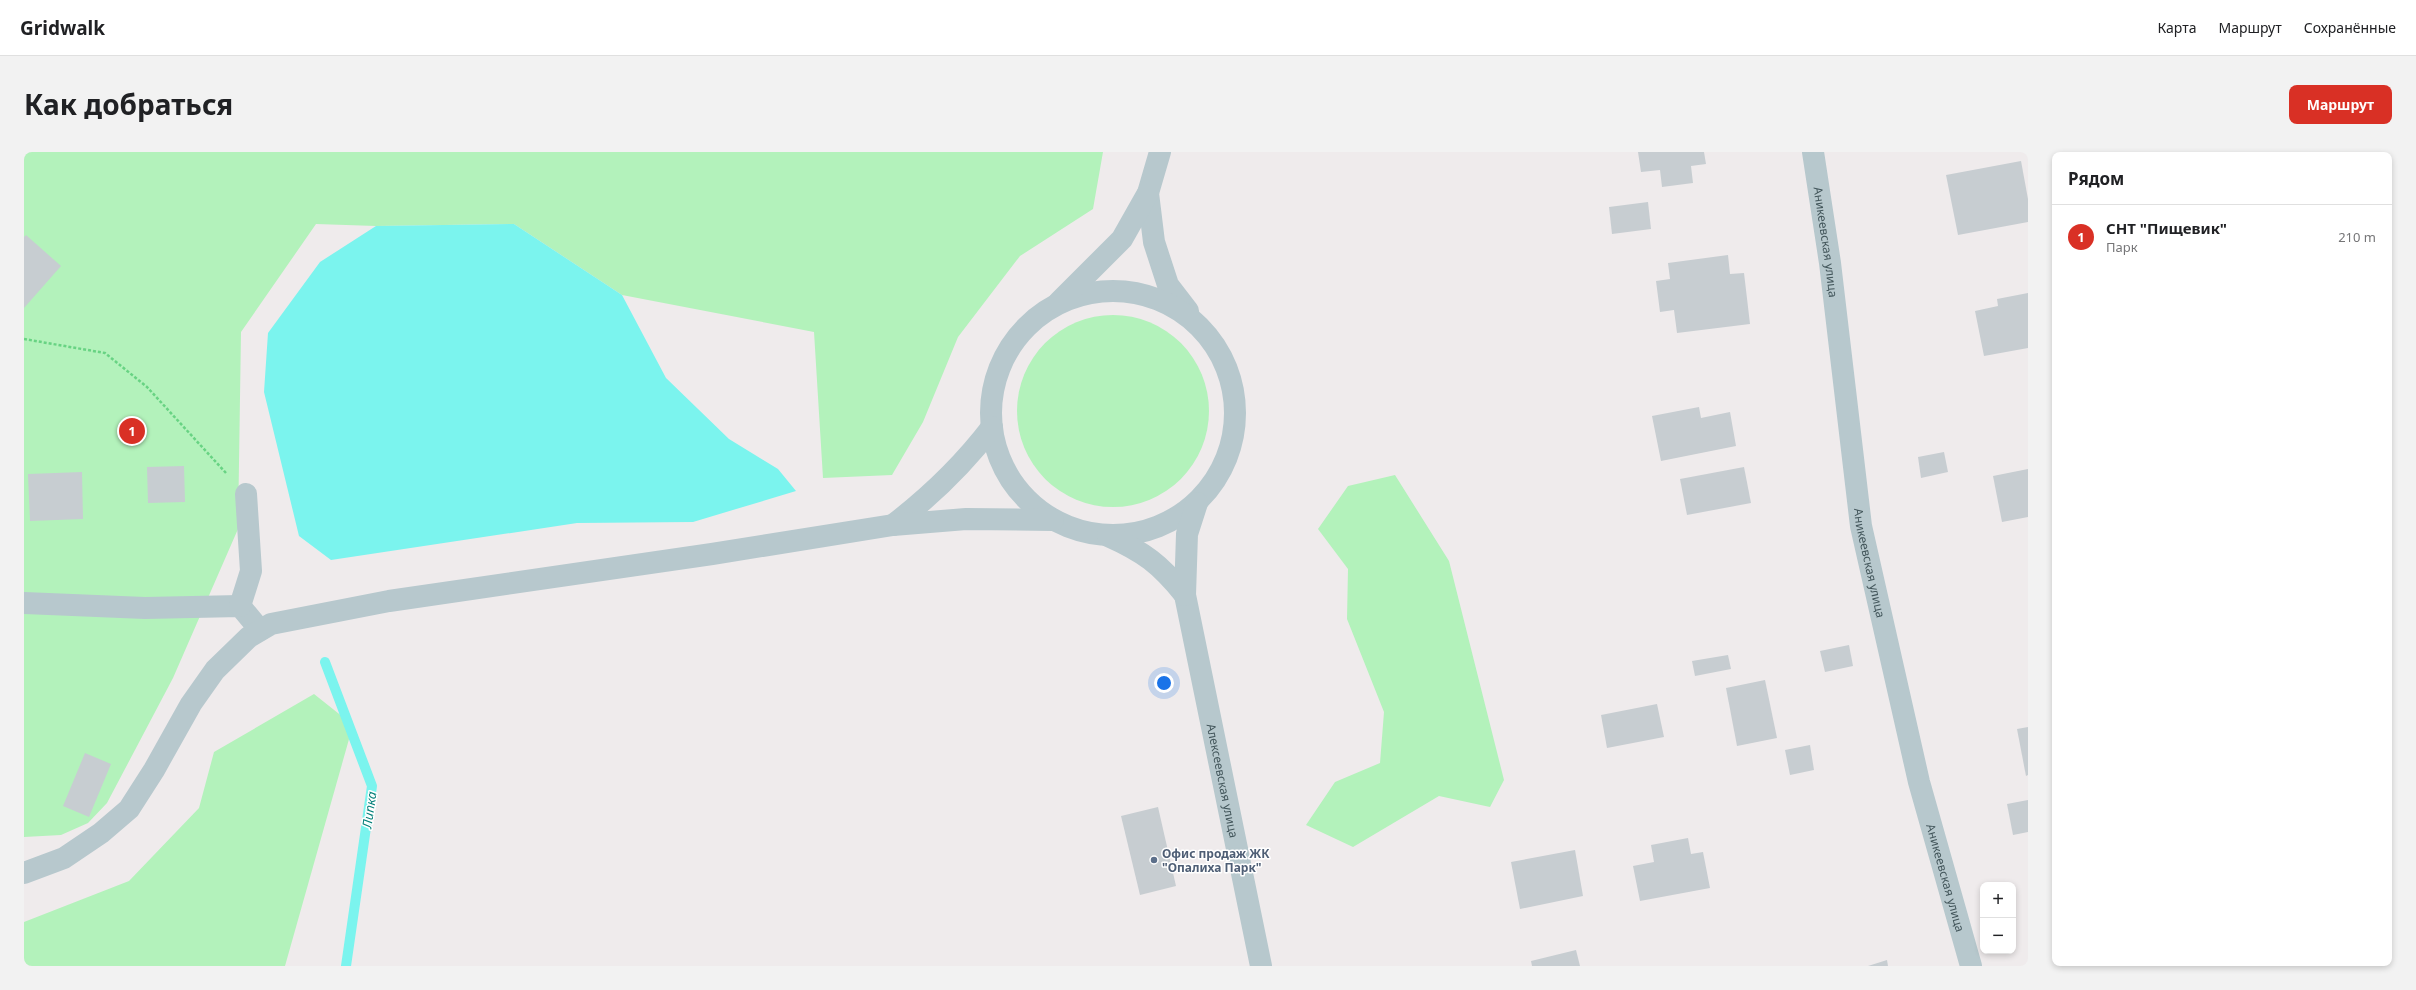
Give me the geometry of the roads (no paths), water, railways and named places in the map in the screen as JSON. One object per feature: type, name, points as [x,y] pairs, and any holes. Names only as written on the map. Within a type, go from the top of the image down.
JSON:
[{"type":"street","points":[[1148,193],[1154,242],[1168,285],[1222,356],[1235,394],[1234,434],[1221,471],[1197,503],[1164,524],[1127,535],[1089,533],[1053,520],[1023,496],[1002,464],[992,427],[993,392],[1004,357],[1026,328],[1054,307],[1122,239],[1148,193],[1160,152]]},
{"type":"street","name":"Аникеевская улица","points":[[1813,152],[1830,263],[1861,526],[1919,782],[1971,966]]},
{"type":"street","points":[[1054,307],[1090,293],[1129,292],[1167,303],[1199,325]]},
{"type":"street","points":[[893,525],[938,488],[968,458],[992,427]]},
{"type":"street","points":[[240,606],[251,571],[246,494]]},
{"type":"street","name":"Алексеевская улица","points":[[1197,503],[1187,534],[1185,595],[1261,966]]},
{"type":"street","points":[[24,873],[64,858],[101,833],[129,808],[154,770],[191,704],[215,670],[249,637],[271,624],[390,601],[704,555],[893,525],[966,519],[1053,520]]},
{"type":"street","name":"Алексеевская улица","points":[[1103,534],[1135,548],[1166,571],[1185,595]]},
{"type":"street","points":[[24,603],[145,608],[240,606]]},
{"type":"street","points":[[240,606],[260,630]]},
{"type":"water","points":[[514,224],[622,295],[666,378],[729,439],[778,469],[796,491],[693,522],[577,523],[331,560],[299,536],[264,392],[268,333],[320,262],[376,226]]},
{"type":"waterway","name":"Липка","points":[[325,662],[372,786],[346,966]]},
{"type":"place","name":"СНТ \"Пищевик\"","points":[[132,431]]},
{"type":"place","name":"Офис продаж ЖК \"Опалиха Парк\"","points":[[1154,860]]}]
